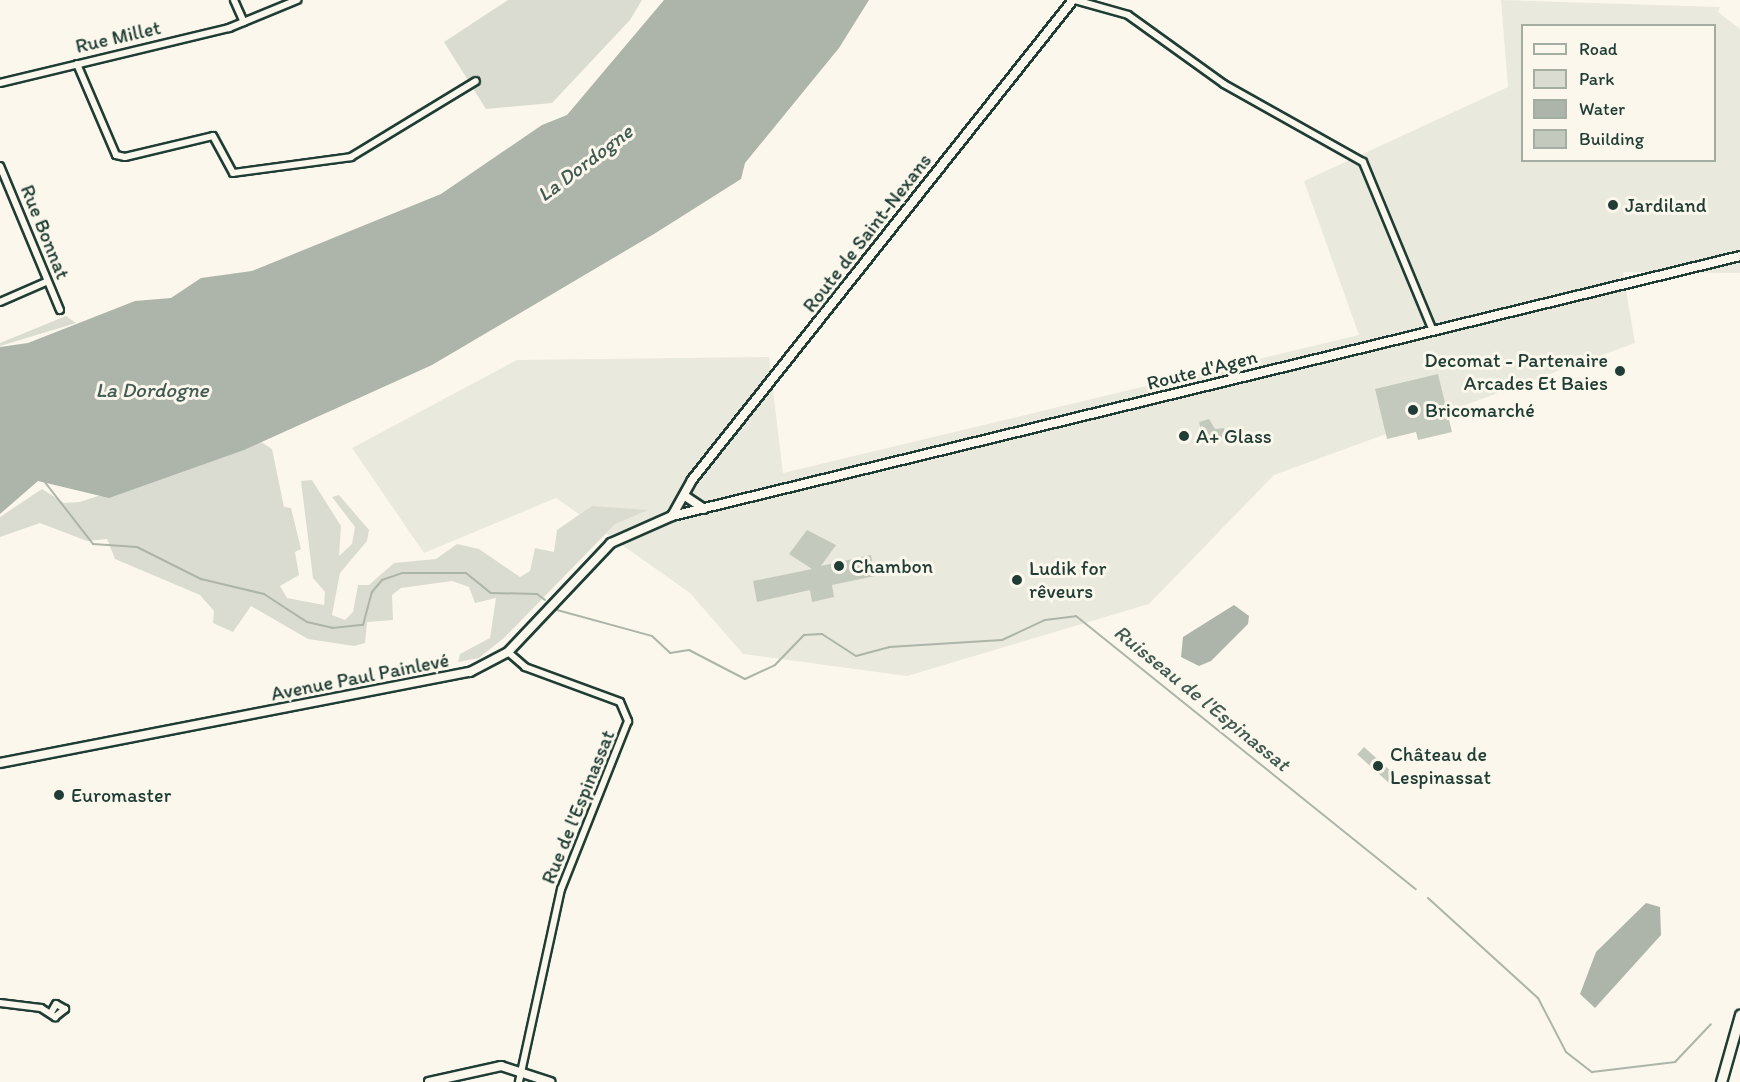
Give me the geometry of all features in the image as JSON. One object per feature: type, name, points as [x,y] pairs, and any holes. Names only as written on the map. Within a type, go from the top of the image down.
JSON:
[{"type":"main road","name":"Route de Saint-Nexans","points":[[675,516],[686,491],[1074,0]]},
{"type":"main road","name":"Route d'Agen","points":[[675,516],[1740,256]]},
{"type":"main road","points":[[686,491],[705,509]]},
{"type":"main road","name":"Avenue Paul Painlevé","points":[[0,763],[428,683],[470,672],[508,652],[611,543],[675,516]]},
{"type":"main road","points":[[1720,1082],[1740,1015]]},
{"type":"main road","points":[[1726,1082],[1740,1034]]},
{"type":"main road","points":[[429,1082],[485,1066],[524,1070],[550,1082]]},
{"type":"street","points":[[234,0],[244,22]]},
{"type":"street","name":"Rue Millet","points":[[0,83],[244,22],[297,0]]},
{"type":"street","points":[[1074,0],[1128,15],[1224,84],[1363,162],[1433,331]]},
{"type":"street","points":[[77,64],[116,155],[125,157],[213,136],[234,173],[351,157],[476,81]]},
{"type":"street","name":"Rue Bonnat","points":[[0,166],[46,282],[60,310]]},
{"type":"street","points":[[0,302],[46,282]]},
{"type":"street","name":"Rue de l'Espinassat","points":[[508,652],[525,666],[620,702],[628,721],[561,889],[524,1070],[519,1082]]},
{"type":"street","points":[[0,1003],[52,1011]]},
{"type":"shaded area","points":[[1501,0],[1720,7],[1718,12],[1740,29],[1740,273],[1623,272],[1635,343],[1274,475],[1149,604],[907,676],[743,654],[690,593],[556,498],[424,553],[352,448],[517,360],[769,357],[783,473],[1359,335],[1304,181],[1508,87]]},
{"type":"green space","points":[[508,0],[642,0],[630,20],[552,103],[486,109],[444,42]]},
{"type":"green space","points":[[66,316],[76,323],[0,346],[0,343]]},
{"type":"green space","points":[[261,442],[272,449],[284,507],[291,508],[301,549],[295,552],[299,575],[280,586],[287,598],[324,605],[325,592],[313,578],[301,481],[312,480],[341,526],[339,556],[352,544],[355,527],[332,497],[339,495],[369,530],[367,541],[340,573],[332,615],[345,620],[353,612],[358,585],[369,585],[394,563],[436,559],[457,544],[479,549],[520,577],[530,571],[535,548],[554,552],[557,530],[592,506],[648,510],[615,524],[504,638],[479,658],[458,662],[460,654],[490,638],[496,598],[475,603],[469,587],[452,581],[401,588],[392,595],[393,620],[367,622],[365,643],[354,646],[308,639],[251,606],[233,632],[213,623],[214,611],[200,595],[115,559],[107,539],[87,541],[40,523],[0,537],[0,517],[42,489],[64,503],[80,502]]},
{"type":"water","name":"La Dordogne","points":[[664,0],[869,0],[839,48],[745,163],[741,179],[654,234],[432,365],[244,450],[109,498],[38,481],[0,514],[0,347],[28,343],[135,301],[171,298],[201,278],[252,271],[441,194],[542,125],[567,115]]},
{"type":"water","points":[[1234,605],[1249,616],[1248,624],[1211,661],[1199,666],[1181,657],[1183,637]]},
{"type":"water","points":[[1646,903],[1660,907],[1661,935],[1595,1008],[1580,994],[1596,952]]},
{"type":"building","name":"Bricomarché","points":[[1438,374],[1452,432],[1418,440],[1416,432],[1387,439],[1375,389]]},
{"type":"building","points":[[1209,419],[1215,429],[1224,428],[1226,437],[1203,438],[1199,422]]},
{"type":"building","name":"Chambon","points":[[807,530],[836,545],[821,566],[871,555],[875,576],[832,585],[834,597],[812,602],[810,590],[757,602],[753,581],[812,569],[789,554]]},
{"type":"building","name":"Château de Lespinassat","points":[[1364,747],[1396,776],[1389,783],[1357,754]]},
{"type":"waterway","name":"Ruisseau de l'Espinassat","points":[[44,481],[93,544],[137,547],[201,579],[264,594],[307,622],[332,628],[363,625],[372,592],[382,580],[402,573],[466,573],[491,593],[537,594],[545,600]]},
{"type":"waterway","name":"Ruisseau de l'Espinassat","points":[[557,610],[652,636],[670,653],[689,650],[745,679],[775,665],[804,635],[822,634],[856,656],[889,647],[1002,640],[1045,620],[1076,616],[1416,889]]},
{"type":"waterway","name":"Ruisseau de l'Espinassat","points":[[1428,898],[1538,998],[1566,1052],[1592,1072],[1675,1062],[1711,1024]]},
{"type":"place","name":"Jardiland","points":[[1613,205]]},
{"type":"place","name":"Decomat - Partenaire Arcades Et Baies","points":[[1620,371]]},
{"type":"place","name":"Bricomarché","points":[[1413,410]]},
{"type":"place","name":"A+ Glass","points":[[1184,436]]},
{"type":"place","name":"Chambon","points":[[839,566]]},
{"type":"place","name":"Ludik for rêveurs","points":[[1017,580]]},
{"type":"place","name":"Château de Lespinassat","points":[[1378,766]]},
{"type":"place","name":"Euromaster","points":[[59,795]]}]
